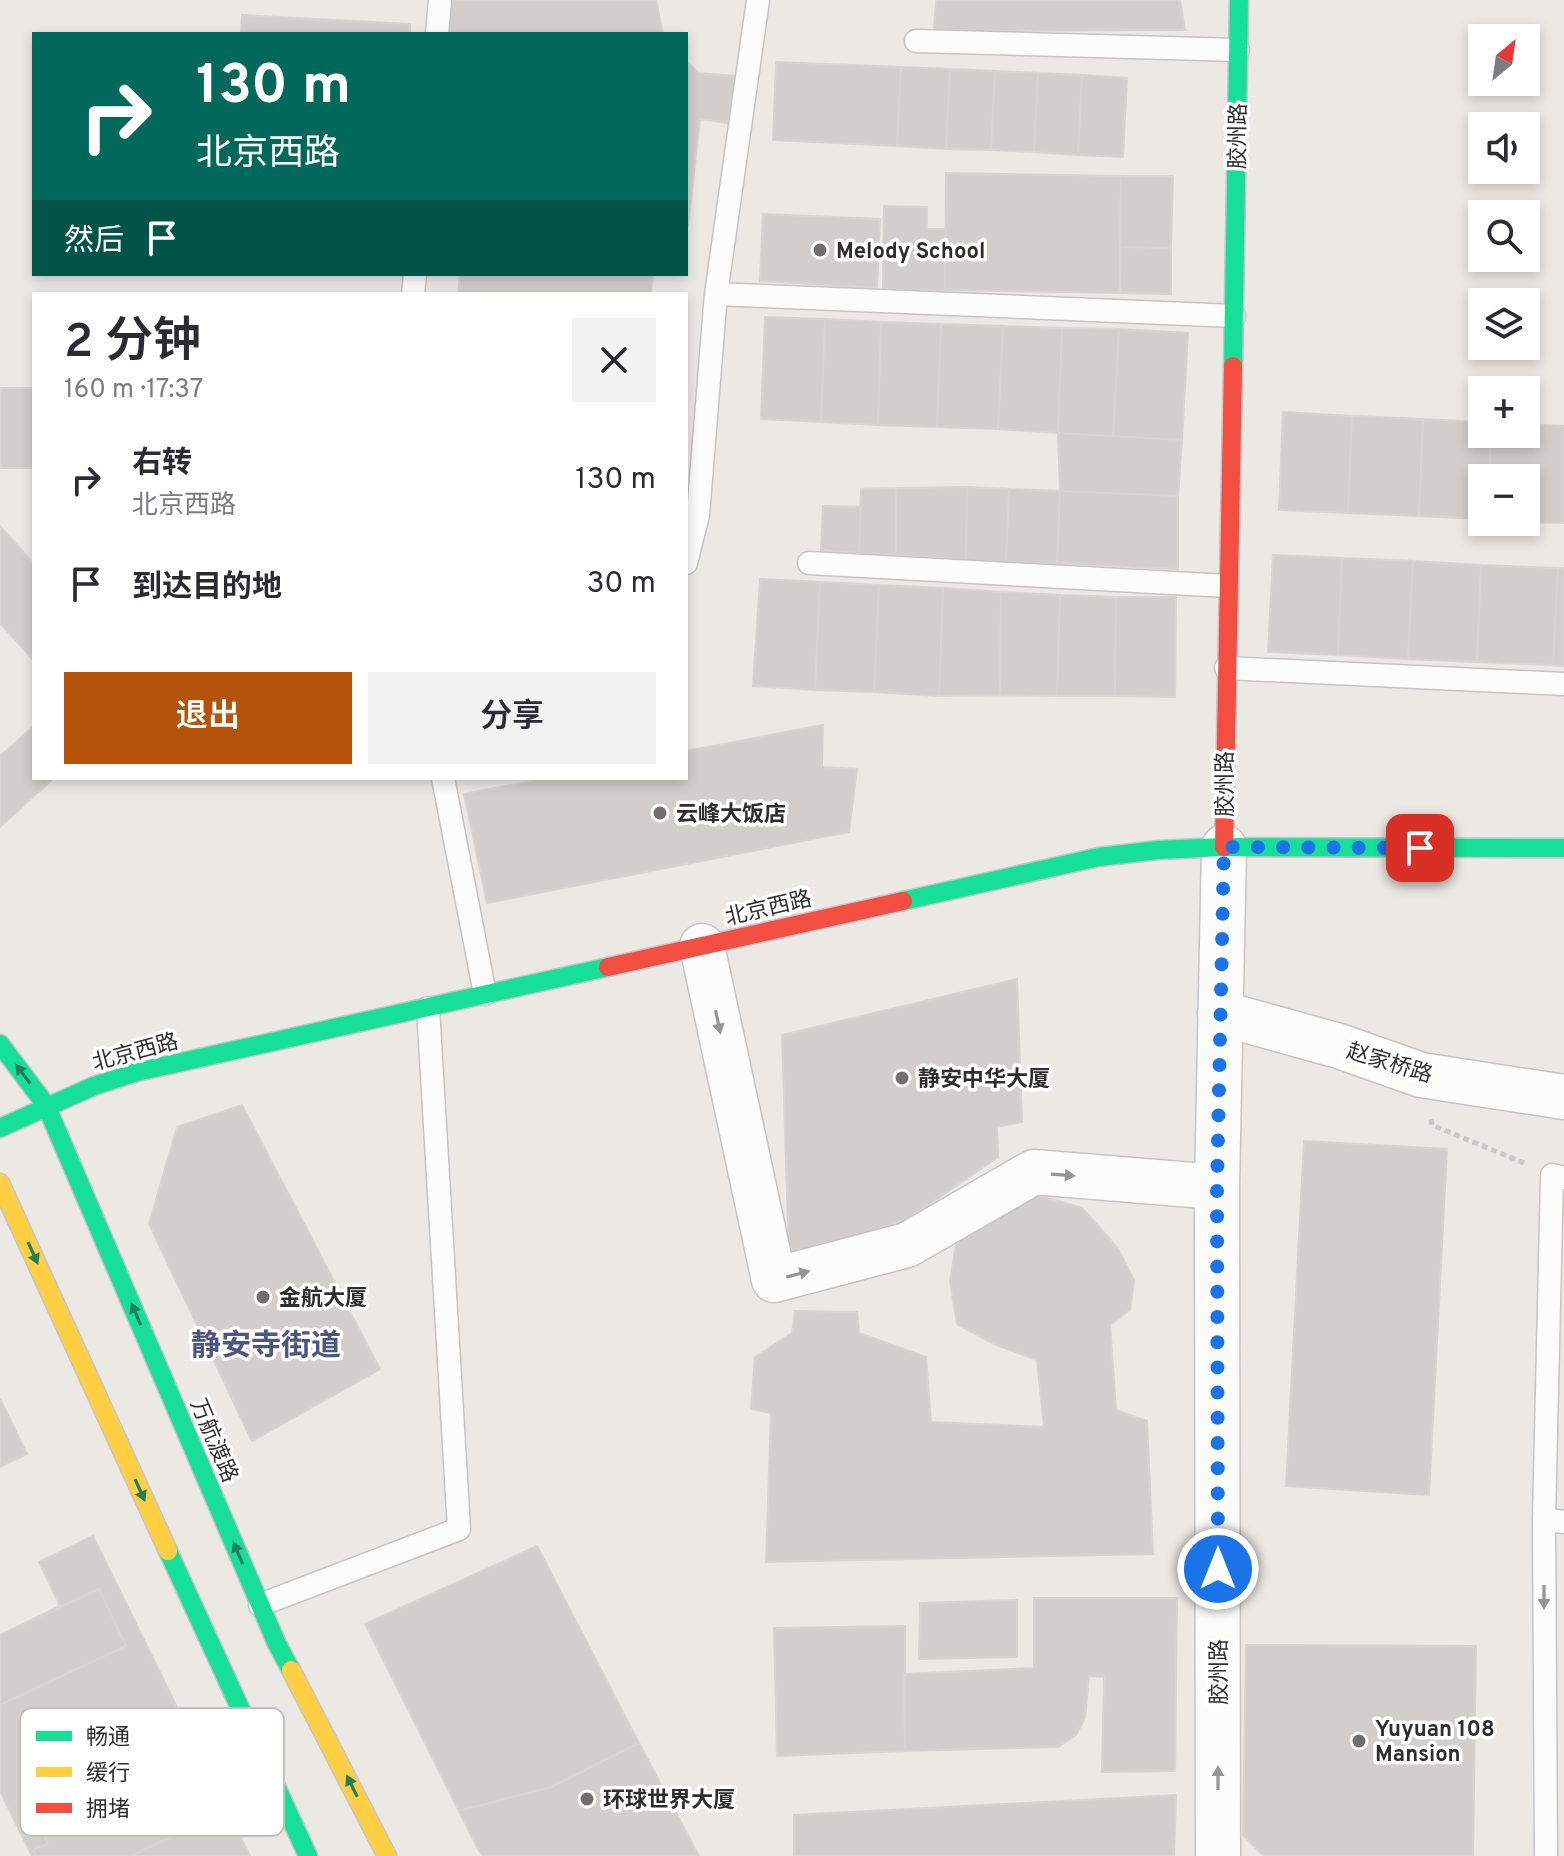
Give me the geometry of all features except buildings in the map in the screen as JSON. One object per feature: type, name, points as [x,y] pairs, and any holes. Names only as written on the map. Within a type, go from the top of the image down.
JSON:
[{"type":"main road","name":"胶州路","points":[[1224,847],[1239,0]]},
{"type":"main road","name":"北京西路","points":[[0,1128],[46,1105],[137,1072],[1099,857],[1224,847],[1564,848]]},
{"type":"main road","name":"万航渡路","points":[[0,1044],[46,1105],[277,1644],[387,1856]]},
{"type":"main road","points":[[0,1183],[240,1708]]},
{"type":"main road","points":[[284,1804],[308,1856]]},
{"type":"street","name":"胶州路","points":[[1218,1856],[1217,1187],[1224,847]]},
{"type":"street","points":[[702,946],[774,1280],[907,1245],[1034,1172],[1217,1187]]},
{"type":"street","name":"赵家桥路","points":[[1220,1013],[1339,1046],[1421,1075],[1564,1097]]},
{"type":"lane","points":[[437,32],[440,0]]},
{"type":"lane","points":[[688,547],[716,294],[758,0]]},
{"type":"lane","points":[[916,41],[1238,50]]},
{"type":"lane","points":[[716,294],[1234,316]]},
{"type":"lane","points":[[809,563],[1227,586]]},
{"type":"lane","points":[[1226,668],[1564,684]]},
{"type":"lane","points":[[443,780],[485,994]]},
{"type":"lane","points":[[260,1605],[459,1529],[428,1008]]},
{"type":"lane","points":[[1546,1856],[1558,1176]]},
{"type":"path","points":[[1421,1075],[1432,1125],[1558,1176]]},
{"type":"traffic: fast","points":[[1233,366],[1239,0]]},
{"type":"traffic: fast","points":[[903,901],[1099,857],[1158,850],[1224,847],[1564,848]]},
{"type":"traffic: fast","points":[[0,1128],[94,1086],[137,1072],[608,967]]},
{"type":"traffic: fast","points":[[0,1044],[46,1105],[277,1644],[291,1670]]},
{"type":"traffic: fast","points":[[168,1551],[240,1708]]},
{"type":"traffic: fast","points":[[284,1804],[308,1856]]},
{"type":"traffic: slow","points":[[0,1183],[168,1551]]},
{"type":"traffic: slow","points":[[291,1670],[387,1856]]},
{"type":"traffic: jam","points":[[1224,847],[1233,366]]},
{"type":"traffic: jam","points":[[608,967],[903,901]]},
{"type":"place","name":"Melody School","points":[[820,250]]},
{"type":"place","name":"云峰大饭店","points":[[660,813]]},
{"type":"place","name":"静安中华大厦","points":[[902,1078]]},
{"type":"place","name":"金航大厦","points":[[263,1297]]},
{"type":"place","name":"Yuyuan 108 Mansion","points":[[1359,1741]]},
{"type":"place","name":"环球世界大厦","points":[[587,1799]]},
{"type":"district","name":"静安寺街道","points":[[266,1345]]},
{"type":"route","points":[[1218,1569],[1217,1187],[1224,847],[1420,848]]}]
